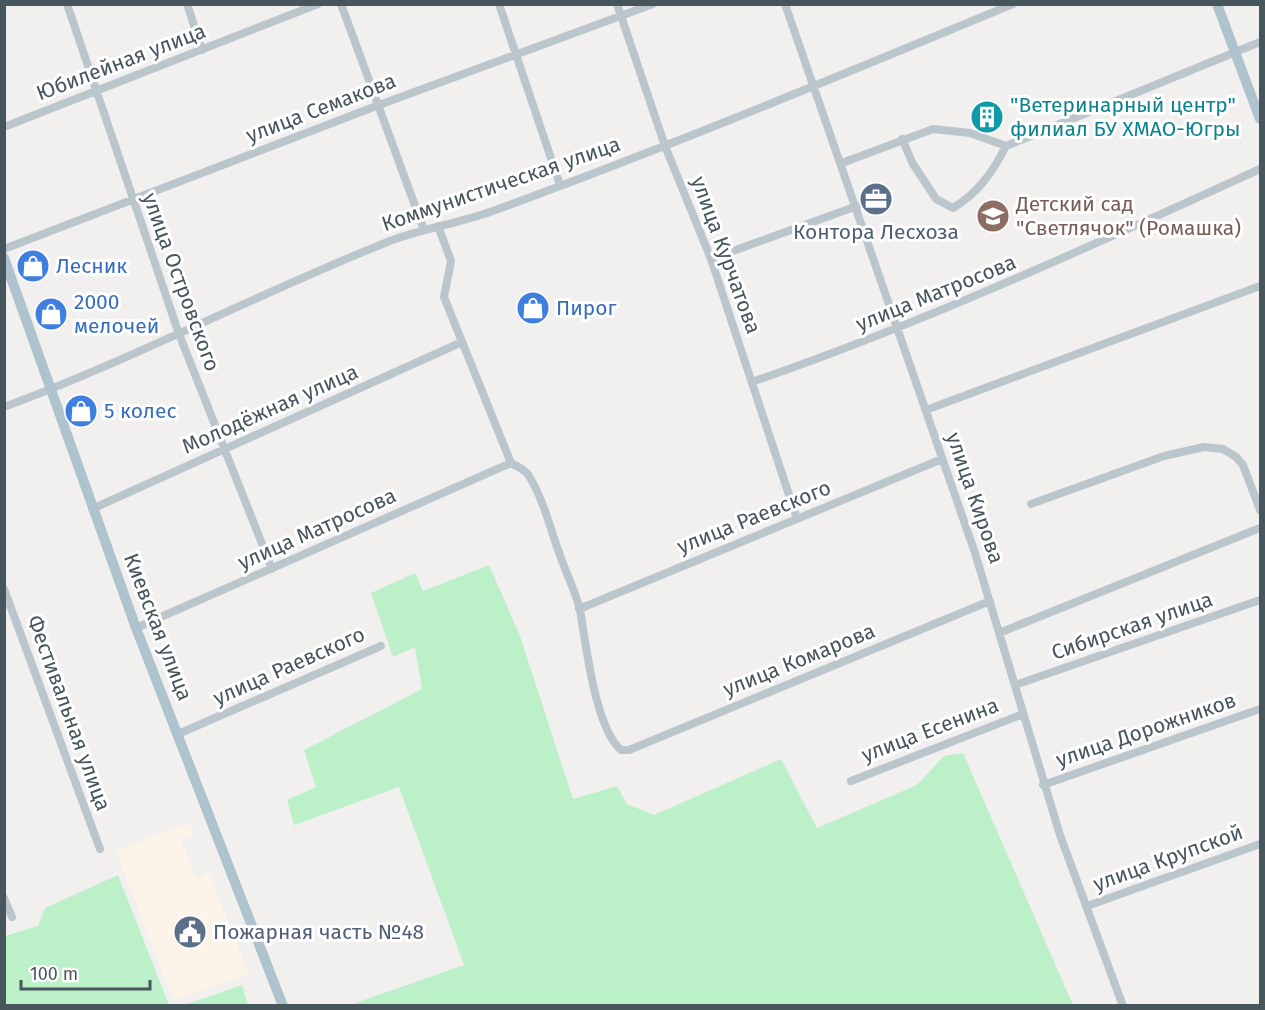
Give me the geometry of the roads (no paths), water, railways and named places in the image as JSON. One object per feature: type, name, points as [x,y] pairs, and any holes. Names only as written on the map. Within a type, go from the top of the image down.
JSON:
[{"type":"main road","points":[[1217,4],[1260,119]]},
{"type":"main road","name":"Киевская улица","points":[[4,258],[136,628],[284,1005]]},
{"type":"street","name":"улица Островского","points":[[67,4],[179,334],[272,569]]},
{"type":"street","points":[[187,4],[202,50]]},
{"type":"street","name":"Юбилейная улица","points":[[4,127],[318,4]]},
{"type":"street","points":[[341,4],[424,230]]},
{"type":"street","points":[[499,4],[561,185]]},
{"type":"street","name":"улица Курчатова","points":[[617,4],[665,146],[711,259],[797,519]]},
{"type":"street","name":"улица Семакова","points":[[4,249],[379,105],[653,4]]},
{"type":"street","name":"улица Кирова","points":[[785,4],[842,163],[990,601],[1043,785],[1123,1005]]},
{"type":"street","name":"Коммунистическая улица","points":[[4,407],[179,334],[368,250],[424,230],[489,212],[665,146],[815,87],[1013,4]]},
{"type":"street","points":[[902,139],[913,164],[936,199],[953,208],[972,196],[992,174],[1006,146],[1260,42]]},
{"type":"street","points":[[842,163],[933,129],[970,133],[1006,146]]},
{"type":"street","name":"улица Матросова","points":[[752,382],[899,329],[1029,274],[1260,169]]},
{"type":"street","points":[[711,259],[856,206]]},
{"type":"street","points":[[438,226],[451,261],[444,294],[511,463],[525,470],[530,478],[579,609]]},
{"type":"street","points":[[926,410],[1260,285]]},
{"type":"street","name":"Молодёжная улица","points":[[92,509],[462,342]]},
{"type":"street","points":[[1031,504],[1164,456],[1204,447],[1223,449],[1243,465],[1260,510]]},
{"type":"street","name":"улица Раевского","points":[[579,609],[942,459]]},
{"type":"street","name":"улица Матросова","points":[[136,628],[511,463]]},
{"type":"street","points":[[999,633],[1260,528]]},
{"type":"street","name":"Фестивальная улица","points":[[4,589],[100,849]]},
{"type":"street","name":"Сибирская улица","points":[[1014,685],[1260,600]]},
{"type":"street","name":"улица Комарова","points":[[579,609],[593,685],[612,739],[621,750],[640,745],[990,601]]},
{"type":"street","name":"улица Раевского","points":[[178,734],[381,646]]},
{"type":"street","name":"улица Дорожников","points":[[1043,785],[1260,709]]},
{"type":"street","name":"улица Есенина","points":[[851,781],[1023,714]]},
{"type":"street","name":"улица Крупской","points":[[1087,906],[1260,844]]},
{"type":"street","points":[[4,898],[12,917]]},
{"type":"place","name":"\"Ветеринарный центр\" филиал БУ ХМАО-Югры","points":[[987,117]]},
{"type":"place","name":"Контора Лесхоза","points":[[876,199]]},
{"type":"place","name":"Детский сад \"Светлячок\" (Ромашка)","points":[[993,216]]},
{"type":"place","name":"Лесник","points":[[33,266]]},
{"type":"place","name":"Пирог","points":[[533,308]]},
{"type":"place","name":"2000 мелочей","points":[[51,314]]},
{"type":"place","name":"5 колес","points":[[81,411]]},
{"type":"place","name":"Пожарная часть №48","points":[[190,932]]}]
